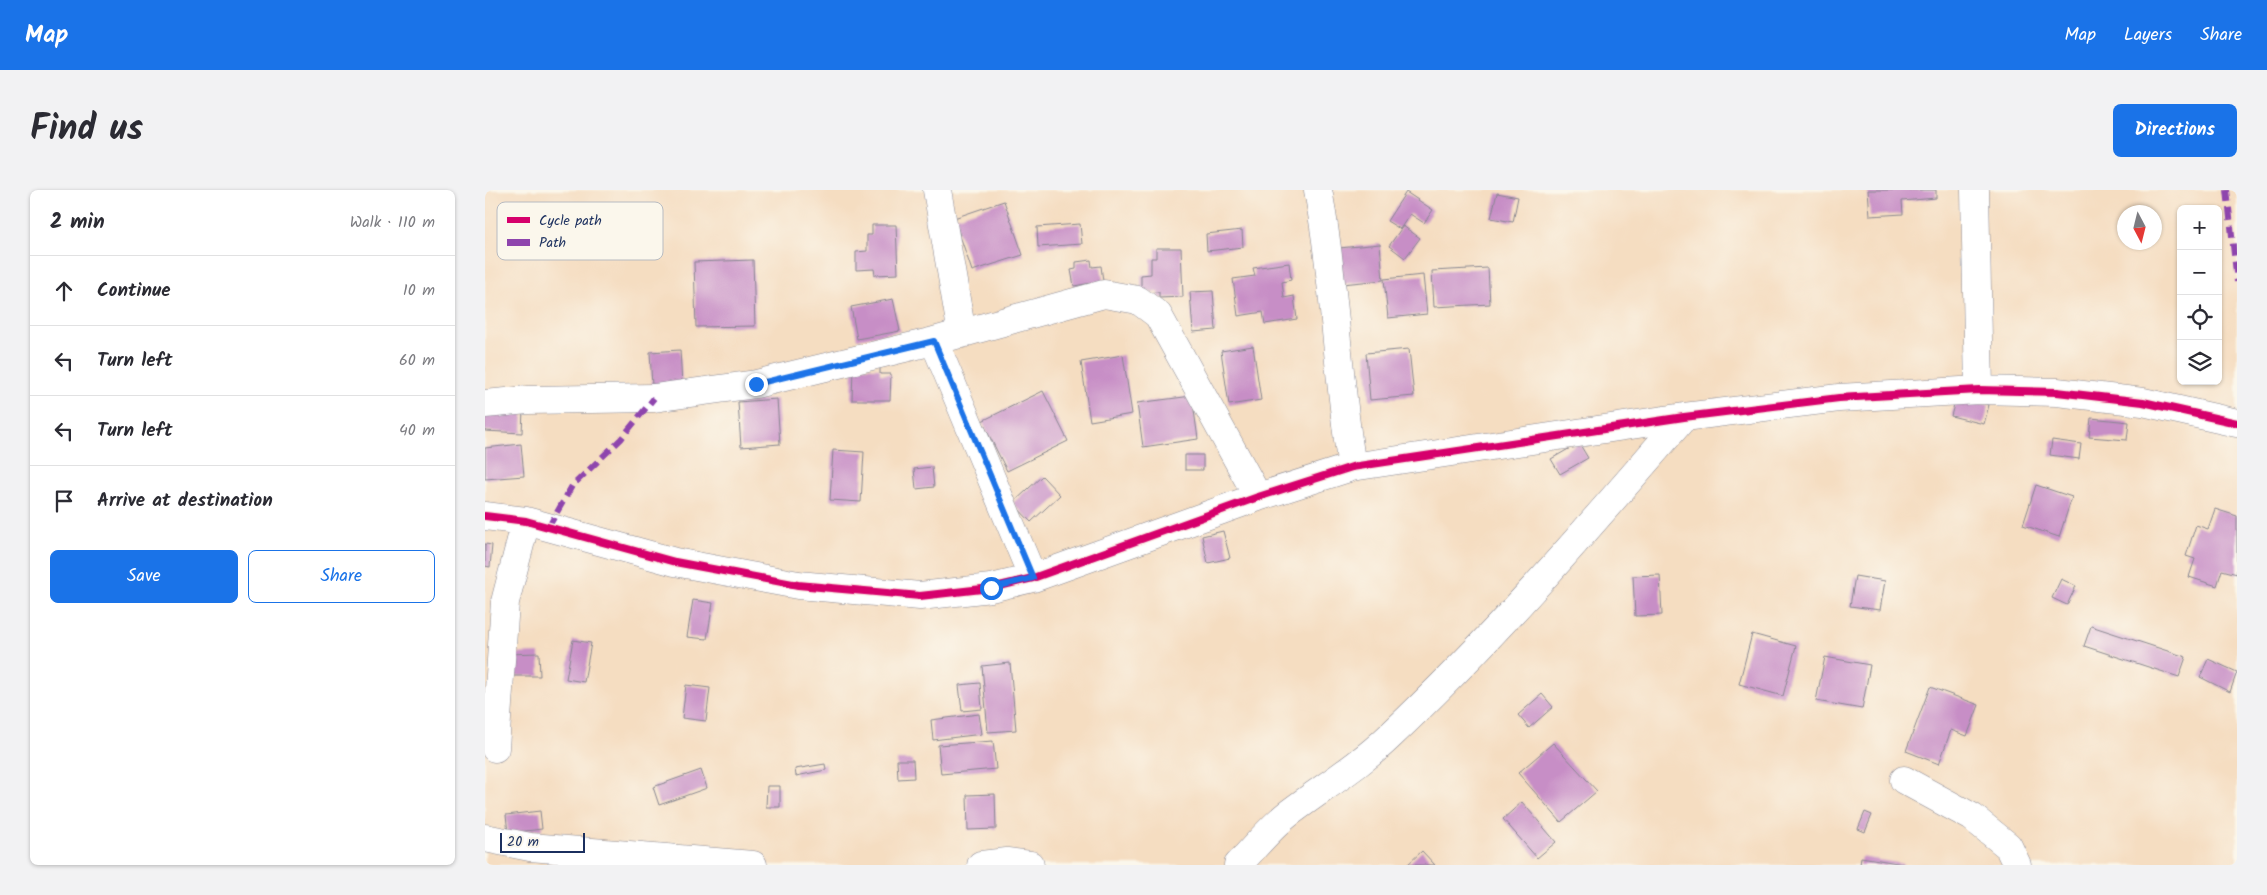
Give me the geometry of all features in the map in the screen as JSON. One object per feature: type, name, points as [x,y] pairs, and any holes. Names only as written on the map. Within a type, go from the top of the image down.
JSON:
[{"type":"street","points":[[937,190],[962,334]]},
{"type":"street","points":[[1318,190],[1328,246],[1346,428],[1352,467]]},
{"type":"street","points":[[1975,190],[1979,390]]},
{"type":"street","points":[[485,404],[528,400],[654,398],[756,384],[962,334],[1104,294],[1137,300],[1158,315],[1258,497]]},
{"type":"street","points":[[934,341],[1033,578]]},
{"type":"street","points":[[485,516],[526,521],[675,562],[798,585],[921,596],[991,588],[1033,578],[1258,497],[1352,467],[1684,417],[1839,398],[1979,390],[2057,392],[2143,402],[2237,423]]},
{"type":"street","points":[[1238,865],[1286,815],[1345,773],[1389,738],[1566,554],[1684,417]]},
{"type":"street","points":[[495,748],[505,602],[526,521]]},
{"type":"street","points":[[1904,780],[1972,817],[2008,846],[2017,865]]},
{"type":"street","points":[[485,838],[530,847],[753,865]]},
{"type":"street","points":[[981,865],[1007,862],[1030,865]]},
{"type":"building","points":[[1868,190],[1936,190],[1936,198],[1902,201],[1903,214],[1870,216]]},
{"type":"building","points":[[1406,192],[1433,210],[1424,223],[1410,214],[1400,229],[1387,221]]},
{"type":"building","points":[[1497,193],[1518,197],[1513,222],[1491,218]]},
{"type":"building","points":[[1004,201],[1023,255],[972,271],[954,218]]},
{"type":"building","points":[[1080,224],[1082,244],[1038,247],[1037,227]]},
{"type":"building","points":[[872,225],[896,225],[898,274],[875,275],[874,269],[856,270],[856,252],[867,251],[867,235],[872,235]]},
{"type":"building","points":[[1403,226],[1420,238],[1405,258],[1389,246]]},
{"type":"building","points":[[1242,230],[1243,247],[1207,251],[1206,234]]},
{"type":"building","points":[[1380,244],[1383,280],[1342,284],[1339,248]]},
{"type":"building","points":[[1156,248],[1181,248],[1183,297],[1159,298],[1159,292],[1141,293],[1141,275],[1151,274],[1151,258],[1156,258]]},
{"type":"building","points":[[753,260],[755,326],[696,327],[694,262]]},
{"type":"building","points":[[1091,260],[1092,267],[1101,266],[1103,281],[1074,286],[1071,270],[1076,269],[1076,262]]},
{"type":"building","points":[[1289,263],[1291,280],[1282,282],[1284,298],[1294,296],[1297,319],[1265,324],[1263,312],[1238,316],[1233,279],[1255,276],[1253,268]]},
{"type":"building","points":[[1488,268],[1490,304],[1434,307],[1432,271]]},
{"type":"building","points":[[1423,275],[1427,314],[1388,318],[1384,279]]},
{"type":"building","points":[[1213,291],[1216,330],[1193,332],[1190,292]]},
{"type":"building","points":[[893,299],[900,331],[857,339],[851,307]]},
{"type":"building","points":[[1253,346],[1261,400],[1229,405],[1221,351]]},
{"type":"building","points":[[1409,349],[1414,396],[1370,400],[1366,353]]},
{"type":"building","points":[[680,350],[682,385],[652,386],[650,352]]},
{"type":"building","points":[[1123,355],[1132,414],[1090,421],[1081,362]]},
{"type":"building","points":[[853,367],[880,368],[880,374],[891,374],[890,400],[852,400]]},
{"type":"building","points":[[1043,391],[1068,441],[1007,471],[982,421]]},
{"type":"building","points":[[1192,396],[1198,439],[1143,447],[1137,403]]},
{"type":"building","points":[[1956,397],[1989,405],[1984,424],[1951,416]]},
{"type":"building","points":[[777,399],[780,444],[741,447],[738,402]]},
{"type":"building","points":[[485,407],[523,409],[522,433],[485,431]]},
{"type":"building","points":[[2091,418],[2129,422],[2127,440],[2089,437]]},
{"type":"building","points":[[2052,440],[2081,444],[2079,459],[2050,455]]},
{"type":"building","points":[[1579,443],[1588,458],[1560,474],[1551,459]]},
{"type":"building","points":[[521,444],[524,476],[485,479],[485,448]]},
{"type":"building","points":[[833,450],[864,452],[861,502],[830,500]]},
{"type":"building","points":[[1185,455],[1203,455],[1203,470],[1185,470]]},
{"type":"building","points":[[932,467],[934,487],[916,489],[914,469]]},
{"type":"building","points":[[1042,476],[1060,495],[1031,522],[1013,503]]},
{"type":"building","points":[[2036,485],[2072,497],[2059,537],[2023,525]]},
{"type":"building","points":[[2215,509],[2237,516],[2237,574],[2222,570],[2217,586],[2189,577],[2195,559],[2186,556],[2196,525],[2208,529]]},
{"type":"building","points":[[1223,531],[1230,558],[1208,563],[1202,536]]},
{"type":"building","points":[[485,544],[492,545],[490,567],[485,566]]},
{"type":"building","points":[[1660,575],[1662,615],[1635,616],[1633,576]]},
{"type":"building","points":[[1855,576],[1885,581],[1880,610],[1850,606]]},
{"type":"building","points":[[2061,579],[2076,586],[2067,605],[2052,598]]},
{"type":"building","points":[[693,600],[713,603],[707,639],[687,637]]},
{"type":"building","points":[[2091,626],[2186,657],[2179,677],[2084,646]]},
{"type":"building","points":[[1752,634],[1796,646],[1783,696],[1739,684]]},
{"type":"building","points":[[573,640],[591,643],[584,682],[566,679]]},
{"type":"building","points":[[539,653],[540,676],[508,676],[507,654]]},
{"type":"building","points":[[1825,657],[1870,665],[1862,709],[1816,701]]},
{"type":"building","points":[[2208,659],[2237,672],[2230,692],[2200,677]]},
{"type":"building","points":[[1010,663],[1016,730],[988,732],[982,666]]},
{"type":"building","points":[[980,683],[982,709],[962,711],[959,685]]},
{"type":"building","points":[[686,685],[710,688],[706,721],[682,718]]},
{"type":"building","points":[[1930,687],[1979,705],[1967,736],[1951,730],[1939,764],[1906,751]]},
{"type":"building","points":[[1542,694],[1553,707],[1529,728],[1518,715]]},
{"type":"building","points":[[979,714],[982,734],[933,740],[931,720]]},
{"type":"building","points":[[993,741],[996,769],[941,774],[938,745]]},
{"type":"building","points":[[1553,743],[1597,791],[1561,822],[1518,773]]},
{"type":"building","points":[[897,760],[913,760],[914,778],[898,779]]},
{"type":"building","points":[[825,764],[826,770],[796,776],[795,769]]},
{"type":"building","points":[[701,770],[707,788],[659,805],[653,787]]},
{"type":"building","points":[[767,786],[780,786],[780,807],[766,807]]},
{"type":"building","points":[[995,794],[996,829],[968,830],[967,795]]},
{"type":"building","points":[[1522,802],[1556,842],[1537,858],[1503,819]]},
{"type":"building","points":[[540,811],[542,829],[508,833],[506,815]]},
{"type":"building","points":[[1865,812],[1872,815],[1865,832],[1858,829]]},
{"type":"building","points":[[1422,851],[1435,865],[1407,865]]},
{"type":"building","points":[[1861,857],[1903,864],[1903,865],[1860,865]]},
{"type":"marked path","points":[[2227,190],[2237,282]]},
{"type":"marked path","points":[[548,528],[572,486],[621,439],[654,398]]},
{"type":"cycle path","points":[[485,516],[526,521],[675,562],[798,585],[920,596],[991,588],[1033,578],[1258,497],[1352,467],[1684,417],[1839,398],[1979,390],[2057,392],[2143,402],[2237,423]]},
{"type":"route","points":[[756,384],[934,341],[1033,578],[991,588]]}]
